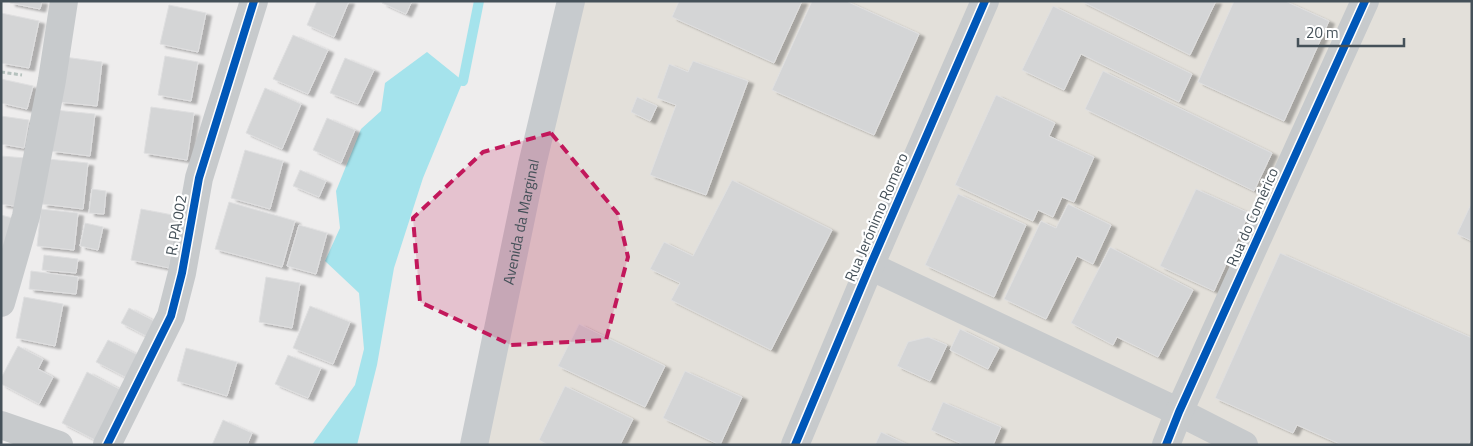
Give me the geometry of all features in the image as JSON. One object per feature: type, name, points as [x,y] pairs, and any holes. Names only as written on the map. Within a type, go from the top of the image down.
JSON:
[{"type":"street","points":[[1,303],[26,216],[52,80],[64,1]]},
{"type":"street","name":"R. PA.002","points":[[107,445],[171,316],[182,273],[199,178],[254,1]]},
{"type":"street","name":"Avenida da Marginal","points":[[474,445],[532,165],[571,1]]},
{"type":"street","name":"Rua Jerónimo Romero","points":[[795,445],[985,1]]},
{"type":"street","name":"Rua do Comérico","points":[[1166,445],[1179,412],[1365,1]]},
{"type":"street","points":[[870,266],[1179,412],[1244,445]]},
{"type":"street","points":[[1,425],[59,445]]},
{"type":"highlighted area","points":[[551,133],[618,214],[628,257],[606,340],[511,345],[420,302],[413,218],[483,152]]},
{"type":"shaded area","points":[[561,1],[1472,1],[1472,445],[469,445]]},
{"type":"water","points":[[427,52],[463,81],[423,178],[394,268],[377,365],[357,445],[312,445],[355,385],[364,349],[359,293],[325,261],[340,228],[336,191],[361,129],[381,111],[385,83]]},
{"type":"building","points":[[10,1],[42,1],[40,9],[10,3]]},
{"type":"building","points":[[317,1],[349,1],[334,37],[307,25]]},
{"type":"building","points":[[383,1],[412,1],[406,14],[382,3]]},
{"type":"building","points":[[679,1],[802,1],[774,63],[672,17]]},
{"type":"building","points":[[812,1],[846,1],[919,34],[874,135],[772,90]]},
{"type":"building","points":[[1081,1],[1216,1],[1190,55]]},
{"type":"building","points":[[1234,1],[1285,1],[1329,21],[1284,121],[1198,82]]},
{"type":"building","points":[[169,5],[206,13],[198,52],[160,44]]},
{"type":"building","points":[[1053,6],[1192,74],[1179,102],[1081,54],[1064,90],[1022,70]]},
{"type":"building","points":[[1,13],[39,21],[29,68],[1,63]]},
{"type":"building","points":[[293,35],[328,50],[308,94],[273,79]]},
{"type":"building","points":[[165,56],[198,62],[191,101],[158,95]]},
{"type":"building","points":[[64,57],[102,62],[97,106],[59,102]]},
{"type":"building","points":[[345,58],[374,70],[358,104],[330,93]]},
{"type":"building","points":[[693,61],[748,81],[706,195],[650,175],[676,105],[657,98],[669,64],[688,72]]},
{"type":"building","points":[[1103,71],[1272,153],[1254,191],[1085,109]]},
{"type":"building","points":[[1,79],[33,86],[27,109],[1,103]]},
{"type":"building","points":[[265,88],[301,104],[282,149],[246,133]]},
{"type":"building","points":[[996,95],[1055,123],[1049,136],[1094,157],[1074,202],[1062,197],[1053,217],[1038,210],[1033,221],[955,185]]},
{"type":"building","points":[[637,97],[657,106],[650,121],[631,112]]},
{"type":"building","points":[[151,107],[194,113],[187,160],[144,153]]},
{"type":"building","points":[[55,110],[95,114],[90,156],[51,151]]},
{"type":"building","points":[[1,116],[29,120],[24,148],[1,144]]},
{"type":"building","points":[[327,118],[355,130],[341,163],[313,150]]},
{"type":"building","points":[[245,150],[283,161],[270,209],[231,198]]},
{"type":"building","points":[[1,156],[26,158],[20,207],[1,204]]},
{"type":"building","points":[[48,159],[88,163],[83,209],[42,204]]},
{"type":"building","points":[[300,170],[326,181],[319,197],[293,186]]},
{"type":"building","points":[[732,180],[832,230],[771,350],[671,300],[680,283],[650,269],[664,242],[693,256]]},
{"type":"building","points":[[92,189],[106,191],[104,214],[89,213]]},
{"type":"building","points":[[1196,189],[1249,213],[1214,291],[1160,266]]},
{"type":"building","points":[[958,194],[1026,225],[994,297],[925,265]]},
{"type":"building","points":[[229,202],[295,221],[282,267],[215,249]]},
{"type":"building","points":[[1472,202],[1472,241],[1457,234]]},
{"type":"building","points":[[1068,204],[1111,225],[1093,264],[1077,256],[1046,319],[1004,299],[1041,221],[1056,228]]},
{"type":"building","points":[[41,209],[78,213],[74,250],[37,246]]},
{"type":"building","points":[[141,209],[178,216],[169,268],[131,260]]},
{"type":"building","points":[[1,215],[16,219],[1,272]]},
{"type":"building","points":[[85,223],[103,227],[98,250],[80,246]]},
{"type":"building","points":[[299,225],[327,233],[316,274],[287,266]]},
{"type":"building","points":[[1110,247],[1193,290],[1158,357],[1117,337],[1113,345],[1071,323]]},
{"type":"building","points":[[1280,253],[1472,338],[1472,437],[1468,445],[1342,445],[1297,425],[1293,433],[1215,398]]},
{"type":"building","points":[[44,255],[78,259],[76,273],[42,270]]},
{"type":"building","points":[[31,271],[78,277],[76,294],[29,289]]},
{"type":"building","points":[[266,277],[300,283],[292,328],[259,322]]},
{"type":"building","points":[[24,297],[63,304],[55,346],[16,338]]},
{"type":"building","points":[[310,306],[350,322],[333,364],[293,348]]},
{"type":"building","points":[[129,308],[156,322],[148,337],[121,323]]},
{"type":"building","points":[[579,324],[665,366],[645,407],[558,366]]},
{"type":"building","points":[[960,329],[999,348],[988,369],[950,350]]},
{"type":"building","points":[[928,337],[947,345],[930,381],[897,366],[908,342]]},
{"type":"building","points":[[108,340],[142,357],[131,380],[96,362]]},
{"type":"building","points":[[18,346],[43,359],[38,369],[53,377],[39,404],[1,384],[1,378]]},
{"type":"building","points":[[186,348],[237,362],[227,396],[177,381]]},
{"type":"building","points":[[288,355],[321,368],[308,398],[275,384]]},
{"type":"building","points":[[685,371],[742,397],[720,445],[663,418]]},
{"type":"building","points":[[87,372],[123,391],[97,441],[62,423]]},
{"type":"building","points":[[565,386],[633,419],[620,445],[548,445],[539,440]]},
{"type":"building","points":[[943,402],[1001,427],[993,445],[964,445],[931,430]]},
{"type":"building","points":[[223,420],[252,433],[247,445],[212,445]]},
{"type":"building","points":[[881,432],[908,445],[875,445]]},
{"type":"waterway","points":[[463,81],[479,1]]},
{"type":"cycle path","points":[[107,445],[171,316],[182,273],[199,178],[254,1]]},
{"type":"cycle path","points":[[795,445],[985,1]]},
{"type":"cycle path","points":[[1166,445],[1179,412],[1365,1]]}]
